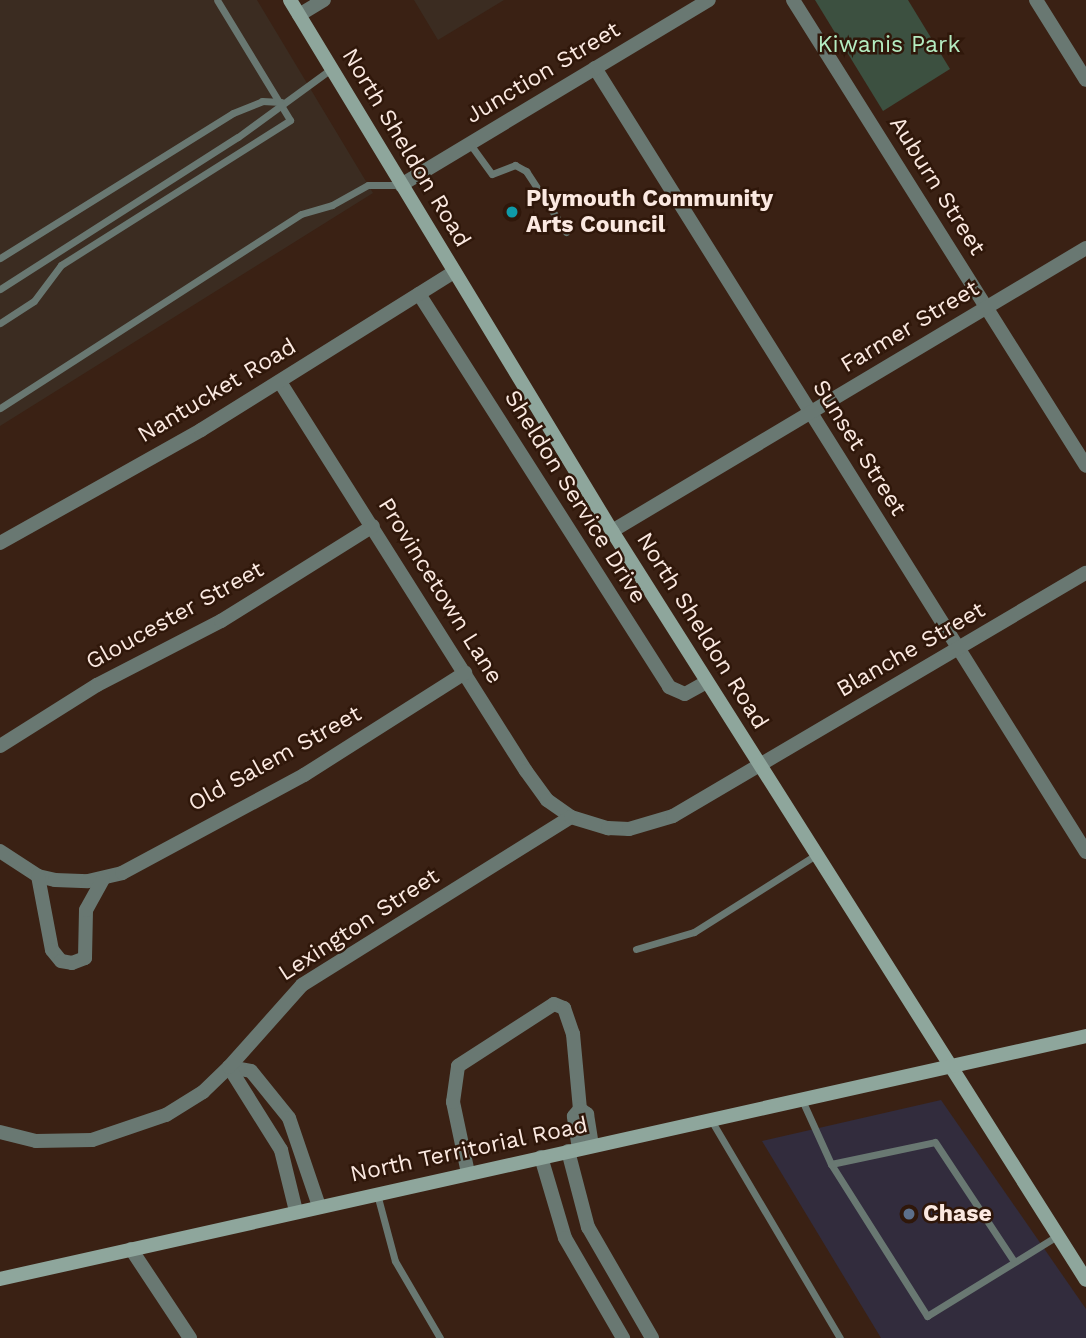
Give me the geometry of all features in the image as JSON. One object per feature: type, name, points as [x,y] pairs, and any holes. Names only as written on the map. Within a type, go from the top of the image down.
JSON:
[{"type":"main road","name":"North Sheldon Road","points":[[290,0],[612,531],[948,1066],[1086,1280]]},
{"type":"main road","name":"North Territorial Road","points":[[0,1279],[1086,1036]]},
{"type":"street","points":[[299,15],[324,0]]},
{"type":"street","name":"Junction Street","points":[[401,184],[709,0]]},
{"type":"street","name":"Auburn Street","points":[[793,0],[1086,466]]},
{"type":"street","points":[[1036,0],[1086,80]]},
{"type":"street","name":"Sunset Street","points":[[595,68],[1086,852]]},
{"type":"street","name":"Farmer Street","points":[[612,531],[1086,248]]},
{"type":"street","name":"Nantucket Road","points":[[0,543],[280,382],[454,272]]},
{"type":"street","name":"Sheldon Service Drive","points":[[419,294],[668,687],[685,694],[707,682]]},
{"type":"street","name":"Provincetown Lane","points":[[280,382],[533,781],[547,800],[571,817]]},
{"type":"street","name":"Gloucester Street","points":[[0,746],[97,685],[221,621],[373,526]]},
{"type":"street","name":"Blanche Street","points":[[759,765],[1086,573]]},
{"type":"street","name":"Old Salem Street","points":[[0,851],[38,876],[71,882],[103,879],[304,775],[465,673]]},
{"type":"street","points":[[571,817],[608,828],[650,825],[759,765]]},
{"type":"street","name":"Lexington Street","points":[[0,1132],[36,1141],[92,1140],[166,1115],[203,1092],[229,1067],[302,985],[571,817]]},
{"type":"street","points":[[38,876],[52,950],[61,961],[72,963],[85,958],[86,910],[103,879]]},
{"type":"street","points":[[468,1174],[453,1102],[458,1066],[554,1004],[564,1008],[573,1034],[580,1110],[574,1116],[588,1227],[652,1338]]},
{"type":"street","points":[[229,1067],[251,1071],[289,1118],[319,1206]]},
{"type":"street","points":[[229,1067],[281,1150],[296,1211]]},
{"type":"street","points":[[541,1157],[565,1238],[623,1338]]},
{"type":"street","points":[[131,1249],[190,1338]]},
{"type":"street","points":[[585,1272],[606,1260]]},
{"type":"lane","points":[[0,323],[34,302],[61,265],[290,120],[217,0]]},
{"type":"lane","points":[[0,289],[238,136],[281,102],[331,69]]},
{"type":"lane","points":[[0,258],[233,113],[262,101],[281,102]]},
{"type":"lane","points":[[470,143],[492,174],[515,165],[526,171],[566,232]]},
{"type":"lane","points":[[0,408],[301,215],[332,205],[368,185],[401,184]]},
{"type":"lane","points":[[636,949],[694,932],[816,855]]},
{"type":"lane","points":[[802,1100],[831,1164],[927,1316],[1013,1260],[1057,1236]]},
{"type":"lane","points":[[711,1120],[840,1338]]},
{"type":"lane","points":[[831,1164],[935,1142],[1013,1260]]},
{"type":"lane","points":[[377,1194],[395,1261],[440,1338]]},
{"type":"shaded area","points":[[0,0],[257,0],[373,193],[0,426]]},
{"type":"shaded area","points":[[414,0],[504,0],[438,40]]},
{"type":"shaded area","points":[[941,1100],[1086,1309],[1086,1338],[881,1338],[762,1141]]},
{"type":"green space","name":"Kiwanis Park","points":[[815,0],[908,0],[950,69],[883,111]]},
{"type":"place","name":"Plymouth Community Arts Council","points":[[512,212]]},
{"type":"place","name":"Chase","points":[[909,1214]]}]
